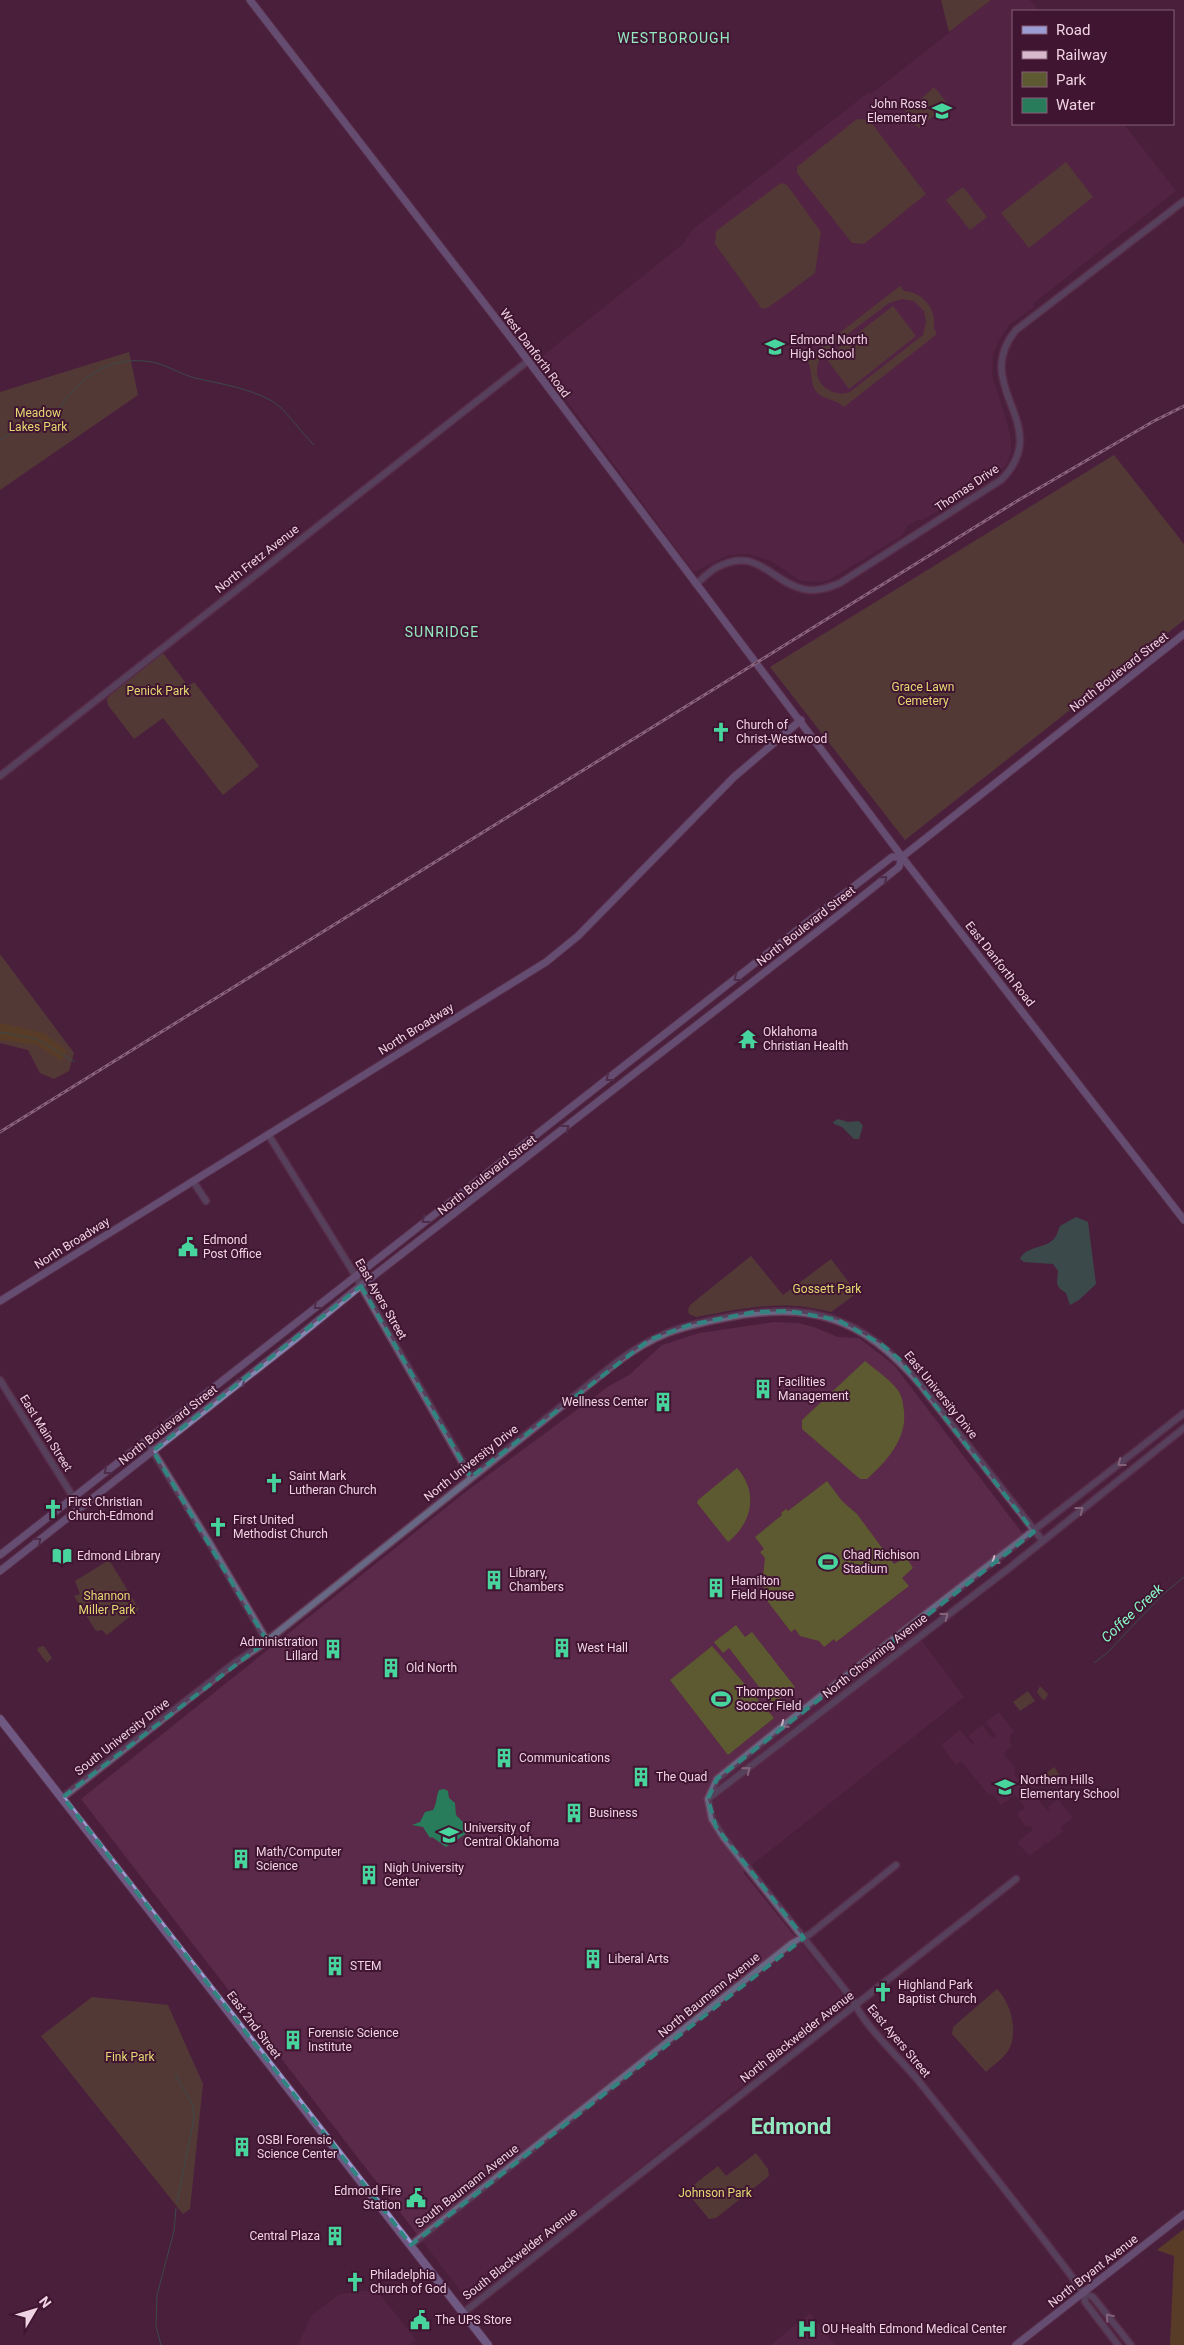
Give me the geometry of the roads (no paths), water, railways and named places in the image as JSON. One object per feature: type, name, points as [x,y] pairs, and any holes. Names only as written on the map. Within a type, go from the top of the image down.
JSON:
[{"type":"main road","name":"West Danforth Road","points":[[250,0],[528,361],[800,720]]},
{"type":"main road","name":"North Boulevard Street","points":[[0,1555],[762,958],[892,857],[902,856],[1184,634]]},
{"type":"main road","name":"East Danforth Road","points":[[800,720],[902,856],[1184,1220]]},
{"type":"main road","name":"North Broadway","points":[[0,1301],[524,976],[568,945],[734,777],[800,720]]},
{"type":"main road","name":"North Boulevard Street","points":[[0,1571],[361,1286],[778,963],[899,867],[902,856]]},
{"type":"main road","points":[[762,958],[778,963]]},
{"type":"main road","points":[[652,1044],[666,1049]]},
{"type":"main road","name":"East 2nd Street","points":[[0,1719],[63,1797],[488,2345]]},
{"type":"main road","name":"North Bryant Avenue","points":[[1016,2345],[1184,2214]]},
{"type":"street","name":"Thomas Drive","points":[[696,584],[714,569],[726,564],[746,561],[763,566],[793,586],[814,591],[826,589],[840,583],[1001,480],[1015,463],[1021,446],[1019,427],[1002,381],[1000,366],[1002,351],[1007,340],[1016,330],[1184,201]]},
{"type":"street","name":"North Fretz Avenue","points":[[0,776],[528,361]]},
{"type":"street","name":"East Ayers Street","points":[[268,1134],[361,1286],[471,1477]]},
{"type":"street","points":[[193,1181],[206,1201]]},
{"type":"street","name":"North University Drive","points":[[195,1694],[267,1641],[471,1477],[617,1362],[649,1340],[670,1330],[689,1325],[754,1312],[789,1311]]},
{"type":"street","name":"East University Drive","points":[[789,1311],[838,1320],[887,1349],[920,1384],[1042,1540]]},
{"type":"street","name":"East Main Street","points":[[0,1380],[80,1508]]},
{"type":"street","name":"North Chowning Avenue","points":[[708,1799],[717,1779],[787,1722],[899,1633],[1034,1532],[1184,1413]]},
{"type":"street","name":"North Chowning Avenue","points":[[708,1799],[1008,1569],[1184,1428]]},
{"type":"street","points":[[146,1440],[267,1641]]},
{"type":"street","points":[[0,1555],[7,1565]]},
{"type":"street","name":"South University Drive","points":[[63,1797],[195,1694]]},
{"type":"street","name":"East Ayers Street","points":[[708,1799],[709,1810],[716,1828],[856,2005],[858,2011],[900,2058],[1001,2184],[1084,2293]]},
{"type":"street","name":"North Baumann Avenue","points":[[537,2145],[791,1944],[804,1938],[896,1865]]},
{"type":"street","name":"North Blackwelder Avenue","points":[[591,2213],[1016,1879]]},
{"type":"street","name":"South Baumann Avenue","points":[[411,2245],[537,2145]]},
{"type":"street","name":"South Blackwelder Avenue","points":[[463,2313],[591,2213]]},
{"type":"street","points":[[1084,2293],[1085,2302],[1118,2345]]},
{"type":"street","points":[[1084,2293],[1092,2297],[1131,2345]]},
{"type":"water","points":[[838,1119],[848,1122],[859,1121],[863,1126],[859,1139],[854,1139],[842,1127],[834,1124],[833,1122]]},
{"type":"water","points":[[1076,1217],[1088,1222],[1096,1284],[1079,1300],[1070,1305],[1066,1293],[1059,1288],[1057,1283],[1058,1271],[1053,1264],[1024,1262],[1020,1259],[1026,1252],[1053,1240],[1060,1226]]},
{"type":"water","points":[[444,1789],[448,1791],[449,1798],[455,1803],[456,1815],[463,1822],[467,1833],[446,1847],[432,1837],[430,1838],[423,1827],[412,1825],[420,1822],[425,1812],[433,1810],[439,1790]]},
{"type":"waterway","points":[[0,440],[14,431],[58,412],[65,400],[90,375],[119,363],[141,361],[158,363],[189,376],[235,387],[272,401],[283,410],[314,445]]},
{"type":"waterway","points":[[0,1032],[37,1039],[75,1062]]},
{"type":"waterway","name":"Coffee Creek","points":[[1094,1663],[1107,1653],[1162,1595],[1184,1577]]},
{"type":"waterway","points":[[175,2074],[193,2105],[194,2119],[177,2202]]},
{"type":"waterway","points":[[161,2345],[156,2326],[157,2295],[174,2231],[176,2208]]},
{"type":"railway","points":[[0,1132],[1017,501],[1154,421],[1184,406]]},
{"type":"place","name":"John Ross Elementary","points":[[942,111]]},
{"type":"place","name":"Edmond North High School","points":[[775,347]]},
{"type":"place","name":"Church of Christ-Westwood","points":[[721,732]]},
{"type":"place","name":"Oklahoma Christian Health","points":[[748,1039]]},
{"type":"place","name":"Edmond Post Office","points":[[188,1247]]},
{"type":"place","name":"Facilities Management","points":[[763,1389]]},
{"type":"place","name":"Wellness Center","points":[[663,1402]]},
{"type":"place","name":"Saint Mark Lutheran Church","points":[[274,1483]]},
{"type":"place","name":"First Christian Church-Edmond","points":[[53,1509]]},
{"type":"place","name":"First United Methodist Church","points":[[218,1527]]},
{"type":"place","name":"Edmond Library","points":[[62,1556]]},
{"type":"place","name":"Chad Richison Stadium","points":[[828,1562]]},
{"type":"place","name":"Library, Chambers","points":[[494,1580]]},
{"type":"place","name":"Hamilton Field House","points":[[716,1588]]},
{"type":"place","name":"West Hall","points":[[562,1648]]},
{"type":"place","name":"Administration Lillard","points":[[333,1649]]},
{"type":"place","name":"Old North","points":[[391,1668]]},
{"type":"place","name":"Thompson Soccer Field","points":[[721,1699]]},
{"type":"place","name":"Communications","points":[[504,1758]]},
{"type":"place","name":"The Quad","points":[[641,1777]]},
{"type":"place","name":"Northern Hills Elementary School","points":[[1005,1787]]},
{"type":"place","name":"Business","points":[[574,1813]]},
{"type":"place","name":"University of Central Oklahoma","points":[[449,1835]]},
{"type":"place","name":"Math/Computer Science","points":[[241,1859]]},
{"type":"place","name":"Nigh University Center","points":[[369,1875]]},
{"type":"place","name":"Liberal Arts","points":[[593,1959]]},
{"type":"place","name":"STEM","points":[[335,1966]]},
{"type":"place","name":"Highland Park Baptist Church","points":[[883,1992]]},
{"type":"place","name":"Forensic Science Institute","points":[[293,2040]]},
{"type":"place","name":"OSBI Forensic Science Center","points":[[242,2147]]},
{"type":"place","name":"Edmond Fire Station","points":[[416,2198]]},
{"type":"place","name":"Central Plaza","points":[[335,2236]]},
{"type":"place","name":"Philadelphia Church of God","points":[[355,2282]]},
{"type":"place","name":"The UPS Store","points":[[420,2320]]},
{"type":"place","name":"OU Health Edmond Medical Center","points":[[807,2329]]},
{"type":"district","name":"WESTBOROUGH","points":[[674,38]]},
{"type":"district","name":"SUNRIDGE","points":[[442,632]]},
{"type":"district","name":"Edmond","points":[[791,2126]]},
{"type":"park label","name":"Meadow Lakes Park","points":[[38,420]]},
{"type":"park label","name":"Penick Park","points":[[158,691]]},
{"type":"park label","name":"Grace Lawn Cemetery","points":[[923,694]]},
{"type":"park label","name":"Gossett Park","points":[[827,1289]]},
{"type":"park label","name":"Shannon Miller Park","points":[[107,1603]]},
{"type":"park label","name":"Fink Park","points":[[130,2057]]},
{"type":"park label","name":"Johnson Park","points":[[715,2193]]}]
